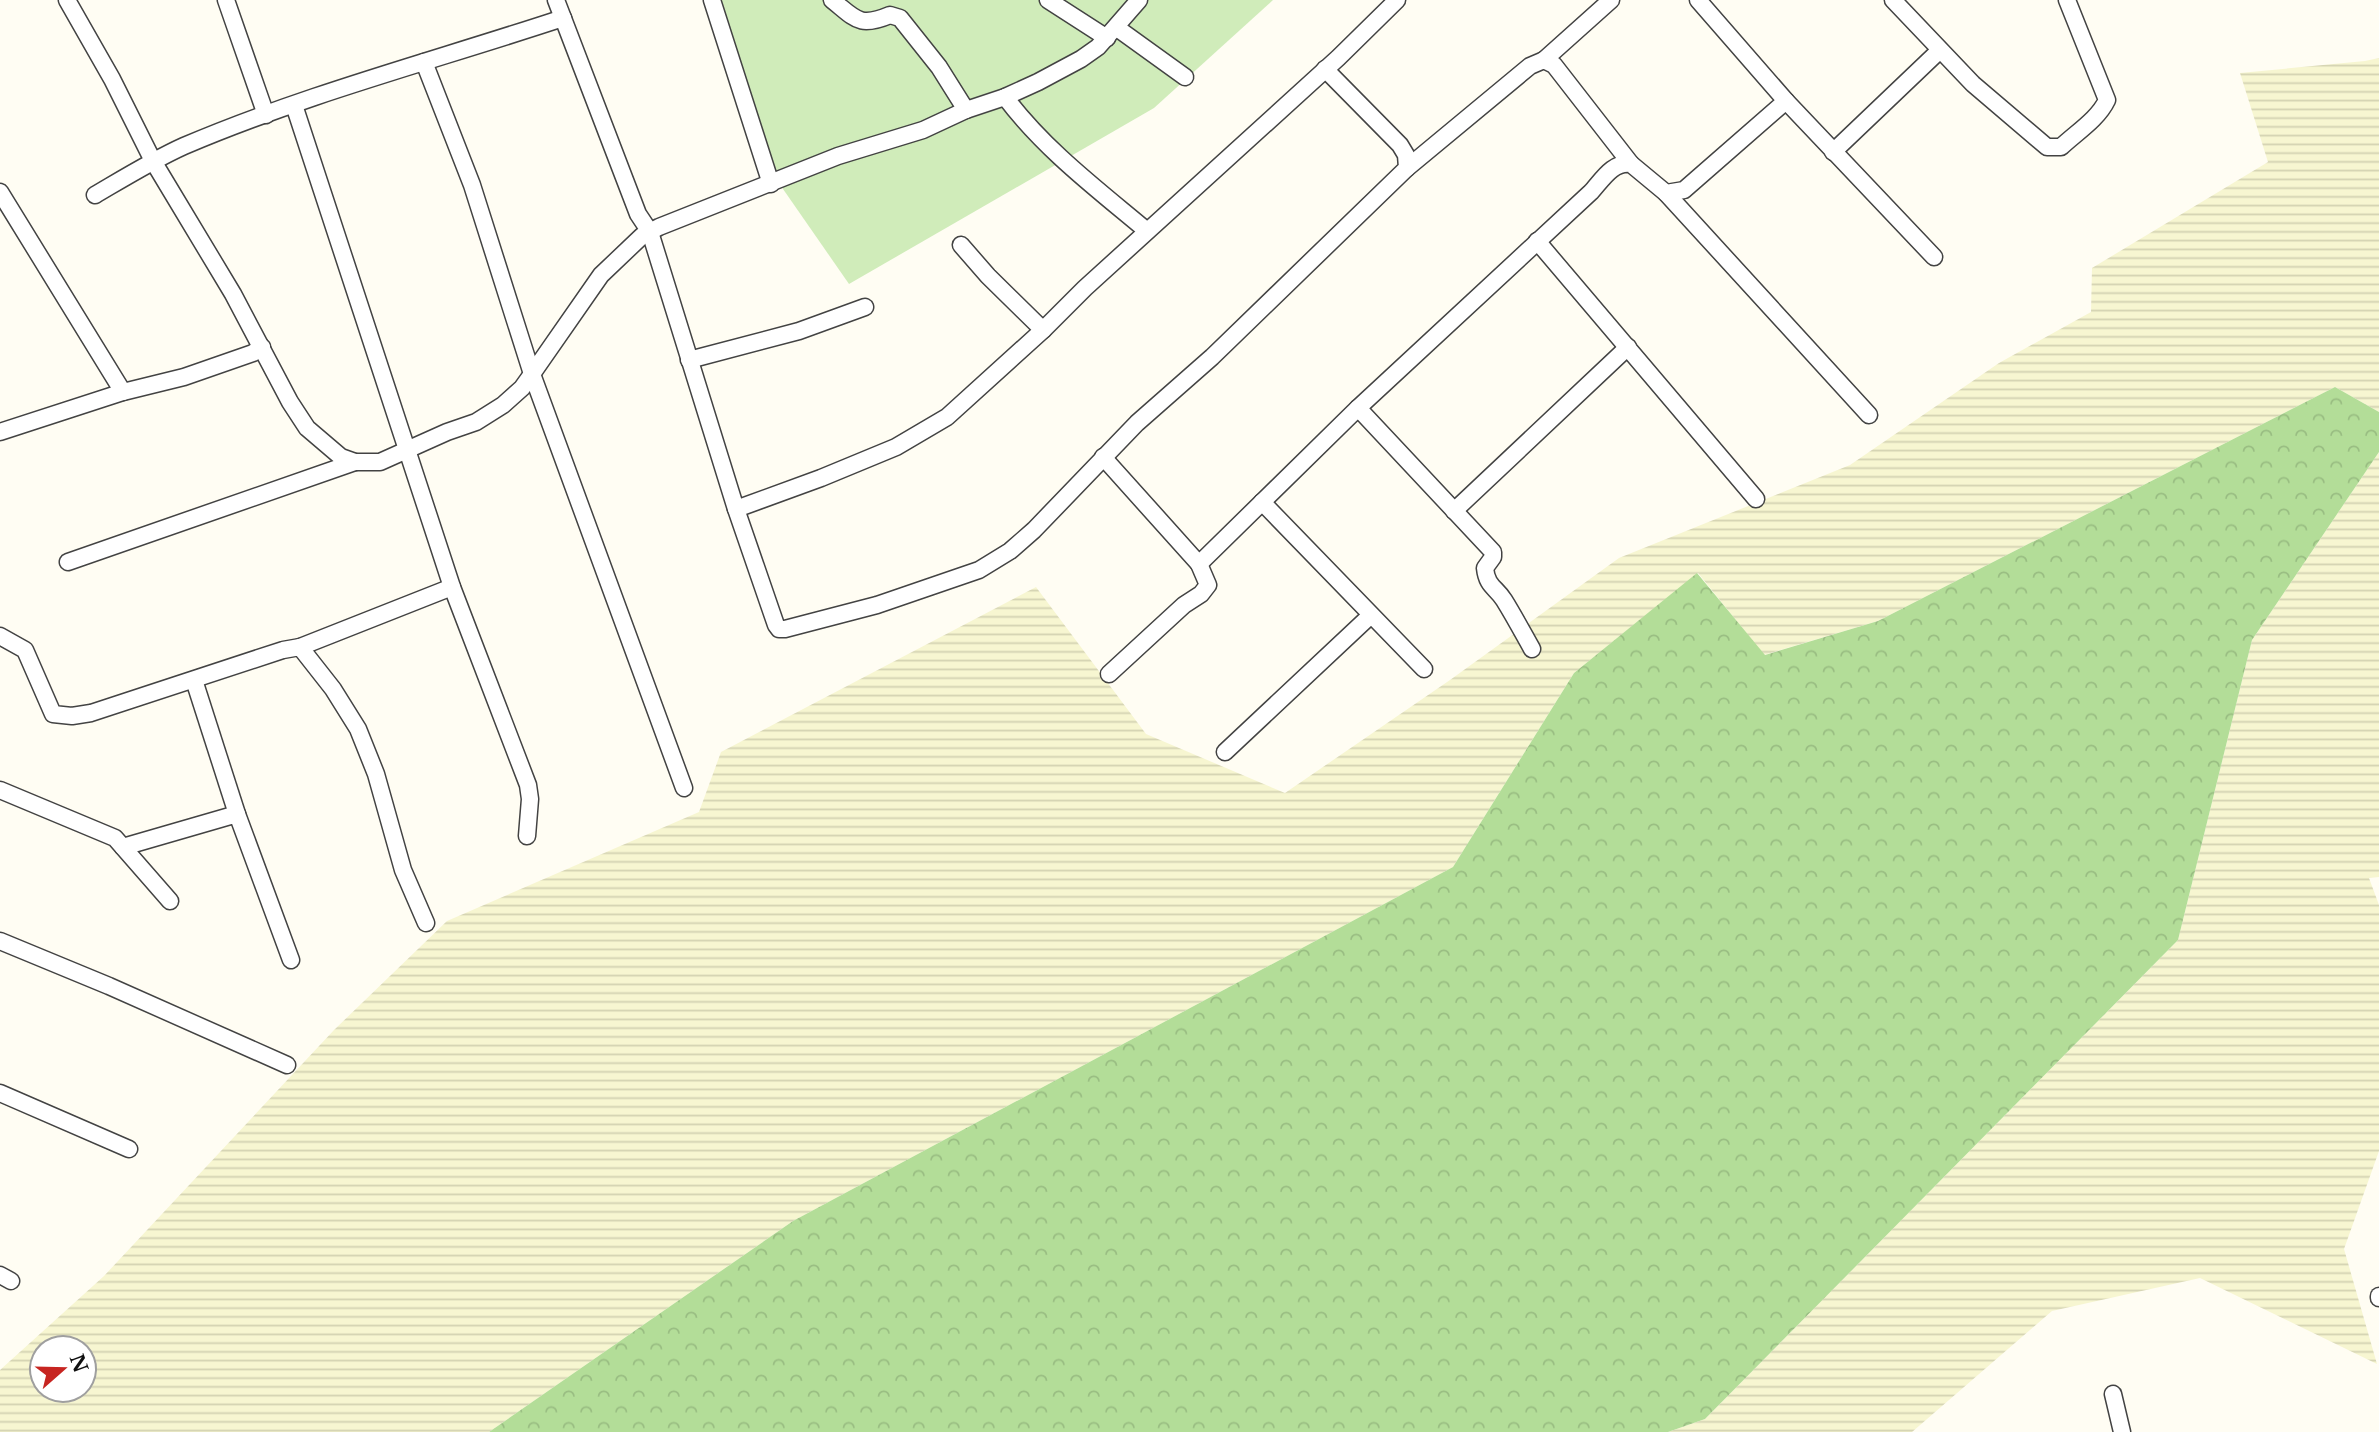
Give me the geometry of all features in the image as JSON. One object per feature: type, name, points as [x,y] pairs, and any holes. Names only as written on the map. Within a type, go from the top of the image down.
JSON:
[{"type":"street","points":[[67,0],[112,79],[153,161],[262,347],[290,402],[307,428],[330,450],[355,462]]},
{"type":"street","points":[[226,0],[266,115]]},
{"type":"street","points":[[556,0],[638,214],[650,232],[736,509],[779,629],[877,605],[979,570],[1010,551],[1034,530],[1137,423],[1212,357],[1407,168],[1531,66],[1544,60],[1611,0]]},
{"type":"street","points":[[712,0],[771,184]]},
{"type":"street","points":[[832,0],[857,19],[871,23],[890,15],[900,18],[939,67],[966,110]]},
{"type":"street","points":[[1048,0],[1112,33],[1185,77]]},
{"type":"street","points":[[68,562],[355,462],[380,462],[476,422],[503,405],[522,388],[601,275],[642,236],[838,156],[923,130],[966,110],[1005,97],[1082,59],[1112,33],[1139,0]]},
{"type":"street","points":[[736,509],[896,447],[947,417],[1397,0]]},
{"type":"street","points":[[1698,0],[1786,101],[1934,257]]},
{"type":"street","points":[[1894,0],[1940,50],[2029,134],[2047,147],[2061,147],[2090,120],[2100,115],[2108,100],[2067,0]]},
{"type":"street","points":[[95,195],[183,146],[294,105],[563,18]]},
{"type":"street","points":[[1833,152],[1940,50]]},
{"type":"street","points":[[1544,60],[1554,65],[1630,164],[1666,193],[1869,415]]},
{"type":"street","points":[[424,62],[472,185],[532,374],[684,788]]},
{"type":"street","points":[[1325,69],[1400,145],[1406,155],[1407,168]]},
{"type":"street","points":[[1005,97],[1046,145],[1147,231]]},
{"type":"street","points":[[1666,193],[1684,190],[1786,101]]},
{"type":"street","points":[[294,105],[452,587],[528,785],[530,799],[527,836]]},
{"type":"street","points":[[1199,564],[1358,408],[1591,192],[1616,165],[1630,164]]},
{"type":"street","points":[[0,192],[123,392]]},
{"type":"street","points":[[1537,241],[1756,499]]},
{"type":"street","points":[[961,245],[1043,330]]},
{"type":"street","points":[[689,360],[799,331],[865,307]]},
{"type":"street","points":[[0,432],[123,392],[184,377],[253,353],[262,347]]},
{"type":"street","points":[[1454,511],[1628,347]]},
{"type":"street","points":[[1358,408],[1493,552],[1485,568],[1490,587],[1502,597],[1532,649]]},
{"type":"street","points":[[1103,457],[1199,564],[1208,585],[1109,674]]},
{"type":"street","points":[[1262,502],[1424,669]]},
{"type":"street","points":[[0,636],[24,650],[53,714],[72,716],[91,713],[283,650],[300,648],[452,587]]},
{"type":"street","points":[[1225,752],[1371,615]]},
{"type":"street","points":[[300,648],[333,690],[358,729],[376,774],[403,870],[426,923]]},
{"type":"street","points":[[194,680],[237,814],[291,960]]},
{"type":"street","points":[[0,790],[115,838],[170,901]]},
{"type":"street","points":[[123,847],[237,814]]},
{"type":"street","points":[[0,941],[287,1065]]},
{"type":"street","points":[[0,1093],[129,1149]]},
{"type":"street","points":[[2113,1394],[2122,1432]]},
{"type":"green space","points":[[703,0],[1273,0],[1154,108],[849,284],[783,189]]},
{"type":"green space","points":[[2379,58],[2379,412],[2335,387],[1878,621],[1764,655],[1698,573],[1574,673],[1453,867],[793,1221],[489,1432],[0,1432],[0,1370],[28,1345],[28,1404],[98,1404],[98,1334],[40,1334],[104,1276],[334,1030],[447,921],[699,812],[721,752],[1036,587],[1146,734],[1285,793],[1450,680],[1619,558],[1850,465],[1999,363],[2091,312],[2092,268],[2268,162],[2240,73]]},
{"type":"green space","points":[[2335,387],[2379,412],[2379,452],[2252,640],[2178,940],[1705,1419],[1668,1432],[489,1432],[793,1221],[1453,867],[1574,673],[1697,573],[1765,655],[1878,621]]},
{"type":"green space","points":[[2379,452],[2379,877],[2369,878],[2379,905],[2379,1151],[2344,1249],[2377,1364],[2200,1278],[2052,1311],[1912,1432],[1668,1432],[1705,1419],[2178,940],[2252,640]]}]
